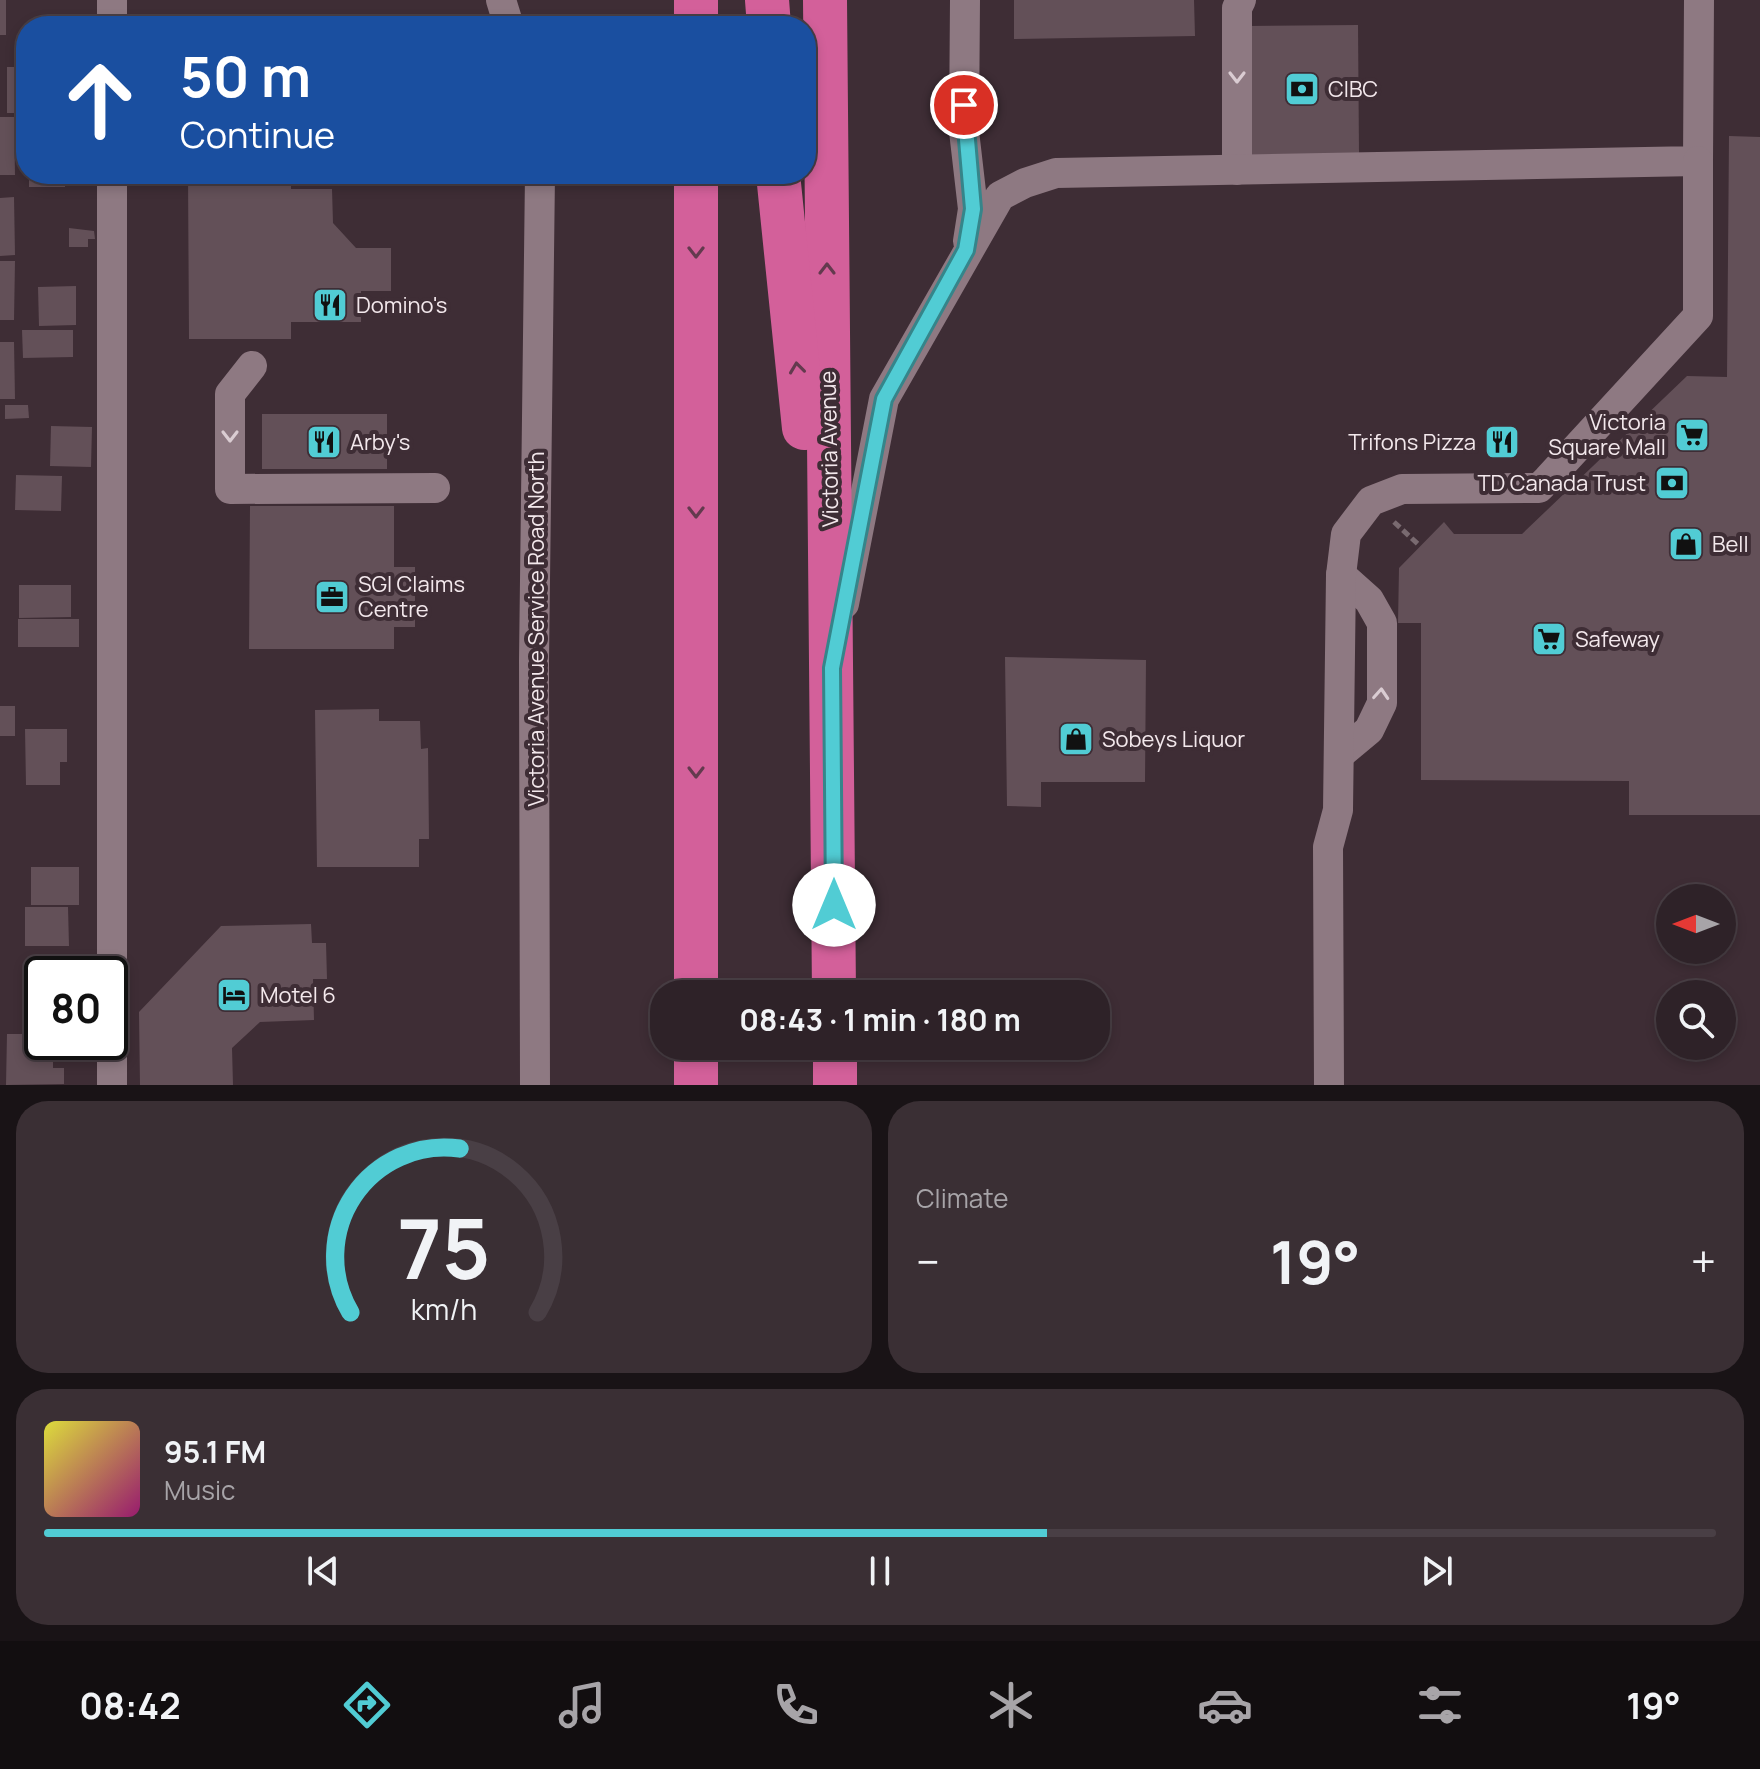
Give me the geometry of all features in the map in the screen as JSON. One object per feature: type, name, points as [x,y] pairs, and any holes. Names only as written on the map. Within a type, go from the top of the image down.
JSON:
[{"type":"highway","name":"Victoria Avenue","points":[[825,0],[834,980]]},
{"type":"highway","points":[[696,184],[696,980]]},
{"type":"highway","points":[[779,184],[832,668]]},
{"type":"highway","points":[[696,1060],[696,1085]]},
{"type":"highway","points":[[835,1060],[835,1085]]},
{"type":"street","points":[[965,0],[964,131],[973,209],[966,250]]},
{"type":"street","points":[[1237,170],[1237,8],[1241,0]]},
{"type":"street","points":[[1329,1085],[1328,847],[1338,810],[1341,575],[1346,534],[1371,501],[1402,489],[1539,488],[1698,316],[1699,0]]},
{"type":"street","points":[[832,668],[884,399],[966,250],[1000,196],[1056,173],[1698,161]]},
{"type":"street","points":[[112,184],[112,1085]]},
{"type":"street","name":"Victoria Avenue Service Road North","points":[[535,1085],[534,661],[540,184]]},
{"type":"street","points":[[252,366],[230,394],[230,489],[435,488]]},
{"type":"street","points":[[1339,755],[1369,730],[1382,703],[1382,623],[1369,600],[1341,575]]},
{"type":"building","points":[[0,0],[6,0],[6,35],[0,35]]},
{"type":"building","points":[[1014,0],[1194,0],[1195,36],[1014,39]]},
{"type":"building","points":[[1358,25],[1359,154],[1247,155],[1246,26]]},
{"type":"building","points":[[7,67],[16,67],[16,113],[7,113]]},
{"type":"building","points":[[0,117],[14,117],[15,175],[0,175]]},
{"type":"building","name":"Victoria Square Mall","points":[[1729,136],[1760,137],[1760,815],[1629,815],[1629,781],[1421,780],[1421,623],[1398,623],[1399,568],[1444,522],[1454,534],[1522,534],[1687,376],[1727,377]]},
{"type":"building","points":[[29,184],[65,184],[65,187],[29,187]]},
{"type":"building","points":[[188,184],[291,184],[291,189],[332,189],[333,223],[356,248],[391,248],[391,291],[361,291],[361,322],[291,322],[291,339],[189,339]]},
{"type":"building","points":[[14,197],[15,255],[0,256],[0,198]]},
{"type":"building","points":[[69,228],[94,231],[95,239],[88,239],[88,247],[69,247]]},
{"type":"building","points":[[0,261],[15,261],[14,320],[0,320]]},
{"type":"building","points":[[76,286],[76,325],[39,326],[38,287]]},
{"type":"building","points":[[22,330],[73,330],[73,357],[23,358]]},
{"type":"building","points":[[0,342],[14,342],[15,399],[0,399]]},
{"type":"building","points":[[5,405],[28,405],[29,418],[5,419]]},
{"type":"building","name":"Arby's","points":[[262,414],[387,414],[387,469],[262,469]]},
{"type":"building","points":[[51,426],[92,427],[91,467],[50,466]]},
{"type":"building","points":[[16,475],[62,476],[61,511],[15,510]]},
{"type":"building","name":"SGI Claims Centre","points":[[250,506],[394,506],[394,567],[415,567],[415,627],[394,627],[394,649],[249,649]]},
{"type":"building","points":[[19,585],[71,585],[71,617],[19,618]]},
{"type":"building","points":[[18,619],[79,619],[79,647],[18,647]]},
{"type":"building","name":"Sobeys Liquor","points":[[1005,657],[1146,660],[1145,782],[1041,782],[1041,807],[1007,806]]},
{"type":"building","points":[[0,706],[15,706],[15,736],[0,736]]},
{"type":"building","points":[[379,709],[379,721],[420,721],[421,749],[428,748],[429,839],[419,839],[419,867],[317,867],[315,710]]},
{"type":"building","points":[[25,729],[67,729],[67,762],[60,762],[60,785],[26,785]]},
{"type":"building","points":[[31,867],[79,867],[79,905],[31,905]]},
{"type":"building","points":[[25,907],[68,907],[69,946],[25,946]]},
{"type":"building","name":"Motel 6","points":[[311,924],[312,943],[326,943],[327,979],[313,979],[314,1020],[260,1022],[232,1048],[233,1085],[140,1085],[139,1012],[221,926]]},
{"type":"building","points":[[7,1034],[24,1034],[24,1060],[52,1060],[44,1061],[53,1062],[53,1068],[64,1068],[64,1084],[6,1085]]},
{"type":"place","name":"CIBC","points":[[1302,89]]},
{"type":"place","name":"Domino's","points":[[330,305]]},
{"type":"place","name":"Victoria Square Mall","points":[[1692,435]]},
{"type":"place","name":"Arby's","points":[[324,442]]},
{"type":"place","name":"Trifons Pizza","points":[[1502,442]]},
{"type":"place","name":"TD Canada Trust","points":[[1672,483]]},
{"type":"place","name":"Bell","points":[[1686,544]]},
{"type":"place","name":"SGI Claims Centre","points":[[332,597]]},
{"type":"place","name":"Safeway","points":[[1549,639]]},
{"type":"place","name":"Sobeys Liquor","points":[[1076,739]]},
{"type":"place","name":"Motel 6","points":[[234,995]]},
{"type":"route","points":[[834,905],[832,668],[884,399],[966,250],[973,209],[964,105]]}]
